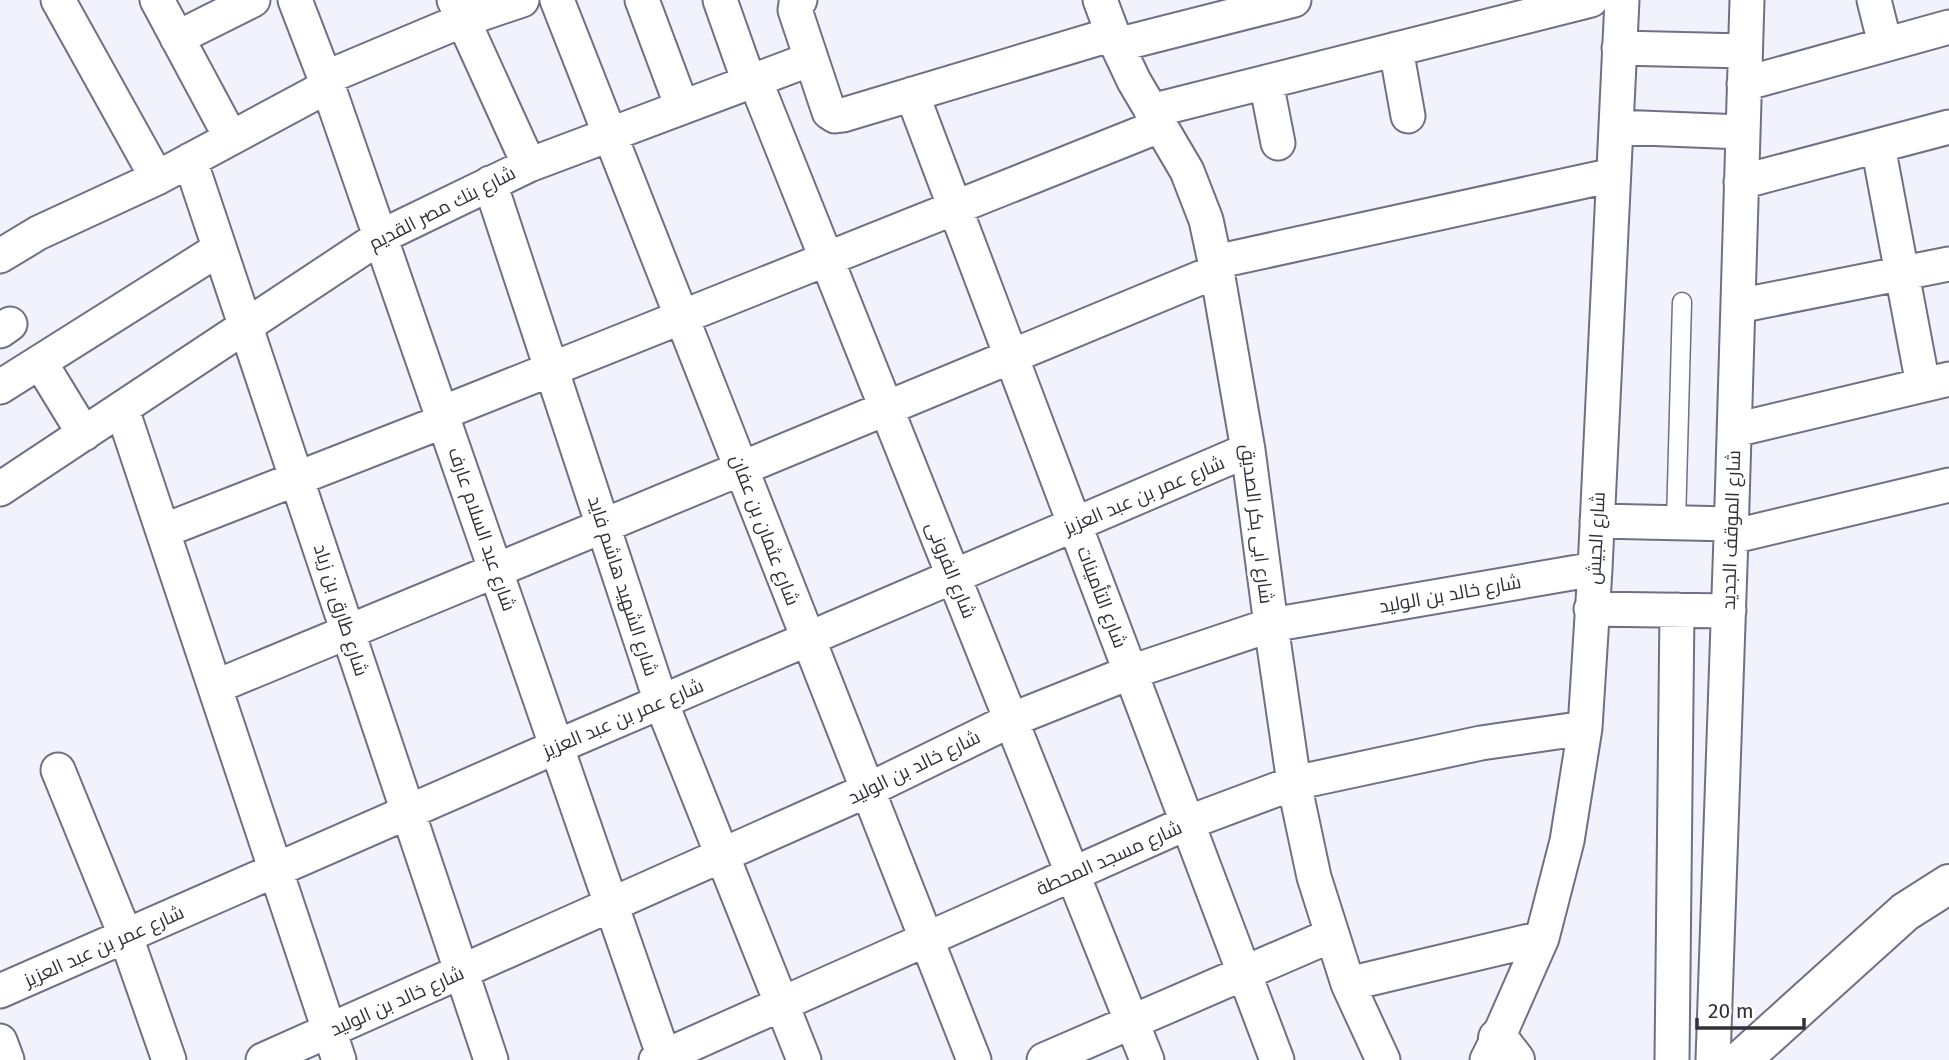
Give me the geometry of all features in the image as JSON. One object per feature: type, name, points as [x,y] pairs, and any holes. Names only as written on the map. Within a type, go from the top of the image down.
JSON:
[{"type":"street","points":[[58,0],[157,178]]},
{"type":"street","points":[[157,0],[231,138]]},
{"type":"street","points":[[177,38],[253,0]]},
{"type":"street","name":"شارع عبد السلام عارف","points":[[295,0],[327,82],[497,571],[662,1059]]},
{"type":"street","points":[[0,256],[38,233],[157,178],[459,10],[522,0]]},
{"type":"street","name":"شارع عثمان بن عفان","points":[[557,0],[974,1060]]},
{"type":"street","points":[[642,0],[682,107]]},
{"type":"street","name":"شارع الفرونى","points":[[720,0],[827,259],[1147,1060]]},
{"type":"street","points":[[800,0],[796,3],[795,10],[829,112],[835,116],[1115,40],[1294,0]]},
{"type":"street","name":"شارع ابى بكر الصديق","points":[[1100,0],[1115,40],[1155,118],[1187,171],[1206,220],[1217,266],[1248,450],[1270,625],[1294,783],[1314,877],[1332,936],[1357,1006],[1383,1060]]},
{"type":"street","points":[[163,531],[297,479],[551,369],[955,208],[1155,118],[1266,82],[1591,0]]},
{"type":"street","name":"شارع الجيش","points":[[1500,1053],[1542,938],[1567,841],[1585,728],[1622,0]]},
{"type":"street","name":"شارع الموقف الجديد","points":[[1713,1060],[1747,0]]},
{"type":"street","points":[[1874,0],[1885,44]]},
{"type":"street","points":[[459,10],[529,165]]},
{"type":"street","points":[[1744,84],[1949,27]]},
{"type":"street","points":[[1619,48],[1745,51]]},
{"type":"street","points":[[1396,49],[1408,117]]},
{"type":"street","name":"شارع بنك مصر القديم","points":[[0,489],[380,237],[529,165],[810,59]]},
{"type":"street","points":[[1266,82],[1278,143]]},
{"type":"street","name":"شارع التأمينات","points":[[912,94],[1277,1060]]},
{"type":"street","points":[[1616,127],[1743,132]]},
{"type":"street","points":[[1741,182],[1949,127]]},
{"type":"street","points":[[1735,430],[1936,382],[1902,273],[1878,146]]},
{"type":"street","name":"شارع طارق بن زياد","points":[[190,160],[491,1060]]},
{"type":"street","points":[[215,687],[1012,357],[1217,266],[1613,175]]},
{"type":"street","name":"شارع الشهيد هاشم فايد","points":[[490,183],[661,702],[804,1060]]},
{"type":"street","points":[[0,387],[219,249]]},
{"type":"street","points":[[1738,306],[1949,264]]},
{"type":"street","points":[[40,362],[84,434]]},
{"type":"street","points":[[122,409],[334,1046]]},
{"type":"street","name":"شارع عمر بن عبد العزيز","points":[[0,991],[556,747],[1248,450]]},
{"type":"street","points":[[1597,521],[1676,523],[1732,531],[1949,485]]},
{"type":"street","name":"شارع خالد بن الوليد","points":[[263,1060],[334,1046],[462,972],[868,790],[1011,720],[1131,672],[1270,625],[1595,569]]},
{"type":"street","points":[[1591,609],[1729,611]]},
{"type":"street","points":[[1672,1060],[1677,610]]},
{"type":"street","name":"شارع مسجد المحطة","points":[[662,1059],[1187,823],[1294,783],[1481,743],[1585,728]]},
{"type":"street","points":[[58,770],[126,937],[169,1060]]},
{"type":"street","points":[[1741,1060],[1905,912],[1949,884]]},
{"type":"street","points":[[1044,1060],[1332,936]]},
{"type":"street","points":[[1348,984],[1542,938]]},
{"type":"street","points":[[0,1041],[7,1060]]},
{"type":"lane","points":[[1676,523],[1682,302]]}]
